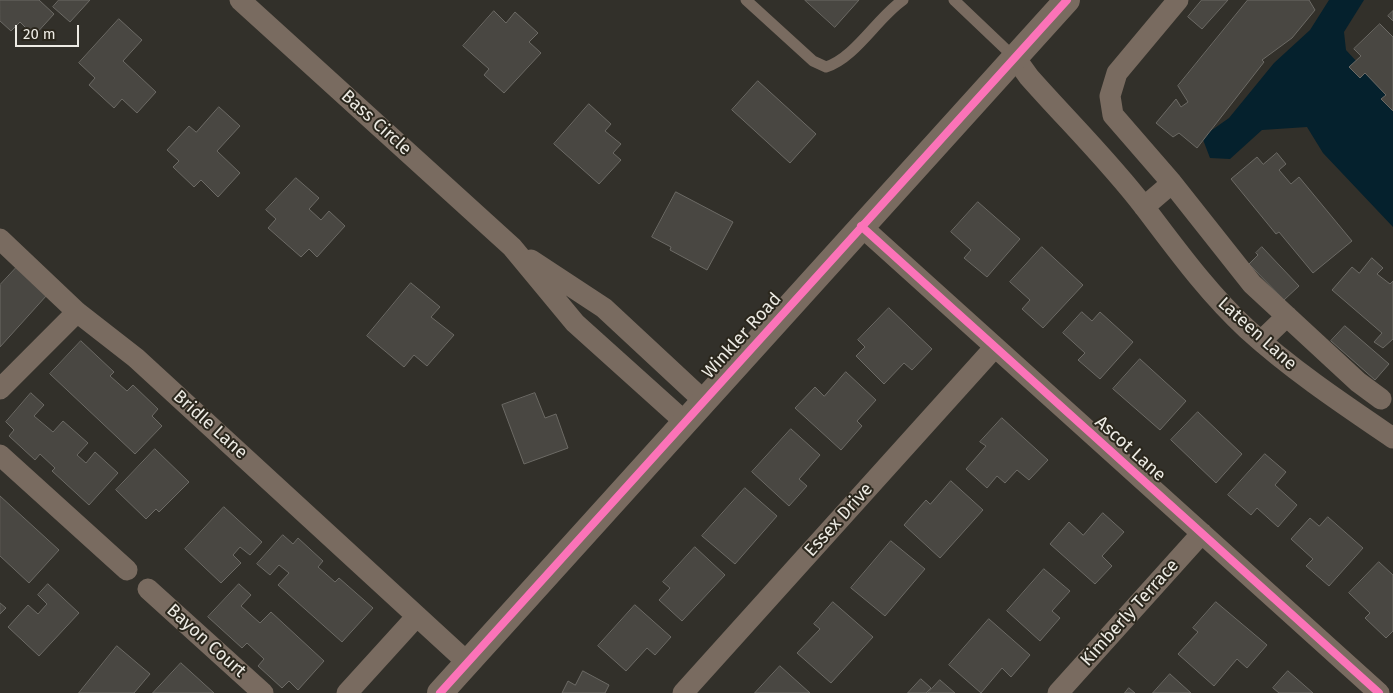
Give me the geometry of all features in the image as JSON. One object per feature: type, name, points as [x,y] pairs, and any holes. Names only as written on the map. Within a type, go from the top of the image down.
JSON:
[{"type":"street","name":"Bass Circle","points":[[240,0],[512,247],[575,323],[685,422]]},
{"type":"street","name":"Winkler Road","points":[[440,693],[861,226],[1016,59],[1068,0]]},
{"type":"street","points":[[1178,0],[1117,73],[1110,96],[1113,115],[1172,183],[1252,284],[1358,382],[1382,399]]},
{"type":"street","name":"Lateen Lane","points":[[1016,59],[1029,77],[1144,207],[1207,288],[1261,341],[1347,408],[1393,438]]},
{"type":"street","points":[[1144,207],[1172,183]]},
{"type":"street","name":"Ascot Lane","points":[[861,226],[1379,693]]},
{"type":"street","name":"Bridle Lane","points":[[0,239],[77,312],[136,358],[468,663]]},
{"type":"street","name":"Bass Circle","points":[[512,247],[604,308],[704,401]]},
{"type":"street","points":[[0,389],[77,312]]},
{"type":"street","points":[[1261,341],[1287,316]]},
{"type":"street","name":"Essex Drive","points":[[683,693],[995,347]]},
{"type":"street","points":[[0,455],[127,570]]},
{"type":"street","name":"Kimberly Terrace","points":[[1058,693],[1202,533]]},
{"type":"street","name":"Bayon Court","points":[[148,588],[263,693]]},
{"type":"street","points":[[348,693],[417,616]]},
{"type":"lane","points":[[746,0],[813,61],[826,67],[839,63],[887,13],[903,0]]},
{"type":"lane","points":[[954,0],[990,32],[1016,59]]},
{"type":"water","points":[[1329,0],[1364,0],[1344,32],[1346,50],[1393,101],[1393,227],[1323,153],[1307,127],[1262,130],[1230,159],[1210,158],[1202,137],[1229,118],[1274,63],[1310,30]]},
{"type":"building","points":[[0,0],[39,0],[54,14],[34,36],[20,22],[11,31],[0,21]]},
{"type":"building","points":[[59,0],[90,0],[70,22],[53,7]]},
{"type":"building","points":[[805,0],[859,0],[835,27]]},
{"type":"building","points":[[1202,0],[1228,0],[1202,29],[1188,17]]},
{"type":"building","points":[[1248,0],[1309,0],[1315,10],[1292,38],[1262,60],[1264,62],[1197,148],[1179,133],[1173,137],[1156,123],[1176,99],[1181,107],[1188,102],[1178,86]]},
{"type":"building","points":[[494,11],[506,23],[515,12],[538,33],[529,42],[541,53],[504,93],[484,75],[489,69],[463,46]]},
{"type":"building","points":[[1393,11],[1393,21],[1388,16]]},
{"type":"building","points":[[119,19],[142,40],[123,61],[156,92],[137,113],[122,99],[114,108],[89,85],[95,78],[79,63]]},
{"type":"building","points":[[1380,24],[1393,37],[1393,111],[1381,99],[1386,95],[1365,73],[1360,78],[1349,67],[1361,56],[1354,49]]},
{"type":"building","points":[[758,81],[816,134],[790,163],[732,110]]},
{"type":"building","points":[[589,104],[611,124],[605,131],[621,144],[613,153],[621,160],[599,184],[554,144]]},
{"type":"building","points":[[219,107],[240,126],[217,151],[240,173],[218,197],[201,180],[194,187],[173,167],[179,161],[167,150],[189,126],[196,132]]},
{"type":"building","points":[[1277,153],[1286,164],[1279,170],[1291,184],[1299,177],[1352,241],[1313,273],[1279,232],[1276,234],[1231,179],[1257,157],[1263,164]]},
{"type":"building","points":[[296,178],[319,198],[309,209],[321,220],[329,211],[345,226],[317,257],[309,249],[301,257],[268,228],[276,219],[266,210]]},
{"type":"building","points":[[676,192],[733,222],[707,270],[670,250],[671,247],[652,237]]},
{"type":"building","points":[[978,202],[1020,239],[987,277],[964,258],[971,250],[951,232]]},
{"type":"building","points":[[1042,247],[1083,285],[1043,328],[1022,309],[1030,300],[1010,282]]},
{"type":"building","points":[[1262,247],[1299,286],[1284,300],[1249,264],[1258,255],[1256,253]]},
{"type":"building","points":[[1372,258],[1383,268],[1377,274],[1390,284],[1393,281],[1393,339],[1383,348],[1374,342],[1382,333],[1332,290],[1352,267],[1359,273]]},
{"type":"building","points":[[17,267],[47,295],[0,347],[0,285]]},
{"type":"building","points":[[411,283],[440,307],[431,317],[454,335],[427,366],[414,355],[404,367],[367,336]]},
{"type":"building","points":[[889,308],[932,349],[912,370],[904,363],[884,384],[856,356],[865,347],[858,340]]},
{"type":"building","points":[[1082,312],[1092,321],[1100,312],[1133,342],[1100,379],[1078,360],[1085,353],[1063,333]]},
{"type":"building","points":[[1345,326],[1389,364],[1375,380],[1331,341]]},
{"type":"building","points":[[81,341],[114,372],[110,376],[127,391],[133,385],[158,409],[152,416],[162,426],[135,454],[50,374]]},
{"type":"building","points":[[1140,359],[1186,401],[1160,430],[1113,389]]},
{"type":"building","points":[[846,372],[876,400],[857,421],[862,426],[841,450],[795,408],[815,387],[824,396]]},
{"type":"building","points":[[31,393],[44,405],[34,416],[53,432],[63,421],[88,443],[77,455],[86,463],[95,452],[118,473],[89,505],[52,471],[55,468],[40,454],[35,460],[9,436],[14,430],[6,422]]},
{"type":"building","points":[[535,393],[545,418],[556,414],[568,448],[524,464],[502,405]]},
{"type":"building","points":[[1198,412],[1242,454],[1216,483],[1171,440]]},
{"type":"building","points":[[1002,418],[1048,460],[1029,480],[1017,470],[1005,483],[997,476],[987,488],[966,469],[986,446],[980,442]]},
{"type":"building","points":[[791,429],[820,455],[799,479],[807,486],[789,506],[752,472]]},
{"type":"building","points":[[155,449],[189,482],[159,512],[156,509],[146,519],[116,490]]},
{"type":"building","points":[[1265,454],[1286,472],[1275,485],[1297,505],[1278,527],[1257,508],[1251,515],[1228,495]]},
{"type":"building","points":[[951,481],[983,510],[940,558],[904,525],[926,500],[930,504]]},
{"type":"building","points":[[745,488],[777,516],[735,564],[702,536]]},
{"type":"building","points":[[0,496],[59,550],[29,583],[0,556]]},
{"type":"building","points":[[224,507],[262,542],[250,555],[240,547],[233,555],[241,563],[221,583],[185,549]]},
{"type":"building","points":[[1103,513],[1124,532],[1102,556],[1112,566],[1095,584],[1050,544],[1069,522],[1083,535]]},
{"type":"building","points":[[1328,517],[1363,548],[1329,586],[1306,566],[1313,559],[1291,539],[1310,518],[1319,526]]},
{"type":"building","points":[[283,535],[293,544],[298,538],[323,561],[318,567],[335,582],[339,578],[373,608],[342,642],[278,585],[289,573],[279,565],[270,575],[257,564]]},
{"type":"building","points":[[891,541],[925,569],[885,616],[851,588]]},
{"type":"building","points":[[695,547],[725,575],[682,621],[659,600],[670,588],[663,582]]},
{"type":"building","points":[[1379,562],[1393,575],[1393,631],[1386,638],[1365,618],[1370,613],[1349,593]]},
{"type":"building","points":[[1044,569],[1070,591],[1052,611],[1060,618],[1040,641],[1007,611]]},
{"type":"building","points":[[48,584],[79,613],[39,656],[8,627],[28,605],[38,614],[47,604],[38,595]]},
{"type":"building","points":[[239,584],[251,595],[241,606],[260,623],[271,612],[324,661],[298,690],[289,681],[282,688],[258,666],[264,659],[247,643],[242,648],[208,617]]},
{"type":"building","points":[[833,602],[873,637],[831,683],[797,653],[820,629],[814,624]]},
{"type":"building","points":[[1216,602],[1267,645],[1247,668],[1237,659],[1214,686],[1178,654],[1198,632],[1193,628]]},
{"type":"building","points":[[0,603],[6,608],[0,614]]},
{"type":"building","points":[[635,605],[671,637],[655,655],[647,648],[626,671],[598,646]]},
{"type":"building","points":[[989,619],[1030,655],[1011,677],[1002,668],[981,693],[949,665]]},
{"type":"building","points":[[117,646],[150,674],[134,693],[79,693]]},
{"type":"building","points":[[181,663],[214,693],[153,693]]},
{"type":"building","points":[[780,666],[810,693],[755,693]]},
{"type":"building","points":[[583,671],[609,685],[605,693],[562,693],[568,681],[575,685]]},
{"type":"building","points":[[1288,671],[1313,693],[1279,693],[1273,688]]},
{"type":"building","points":[[1170,674],[1191,693],[1153,693]]},
{"type":"building","points":[[921,679],[931,688],[926,693],[908,693]]},
{"type":"building","points":[[940,680],[955,693],[928,693]]},
{"type":"building","points":[[1129,688],[1135,693],[1125,693]]},
{"type":"cycle path","points":[[440,693],[1067,0]]},
{"type":"cycle path","points":[[861,226],[1379,693]]}]
